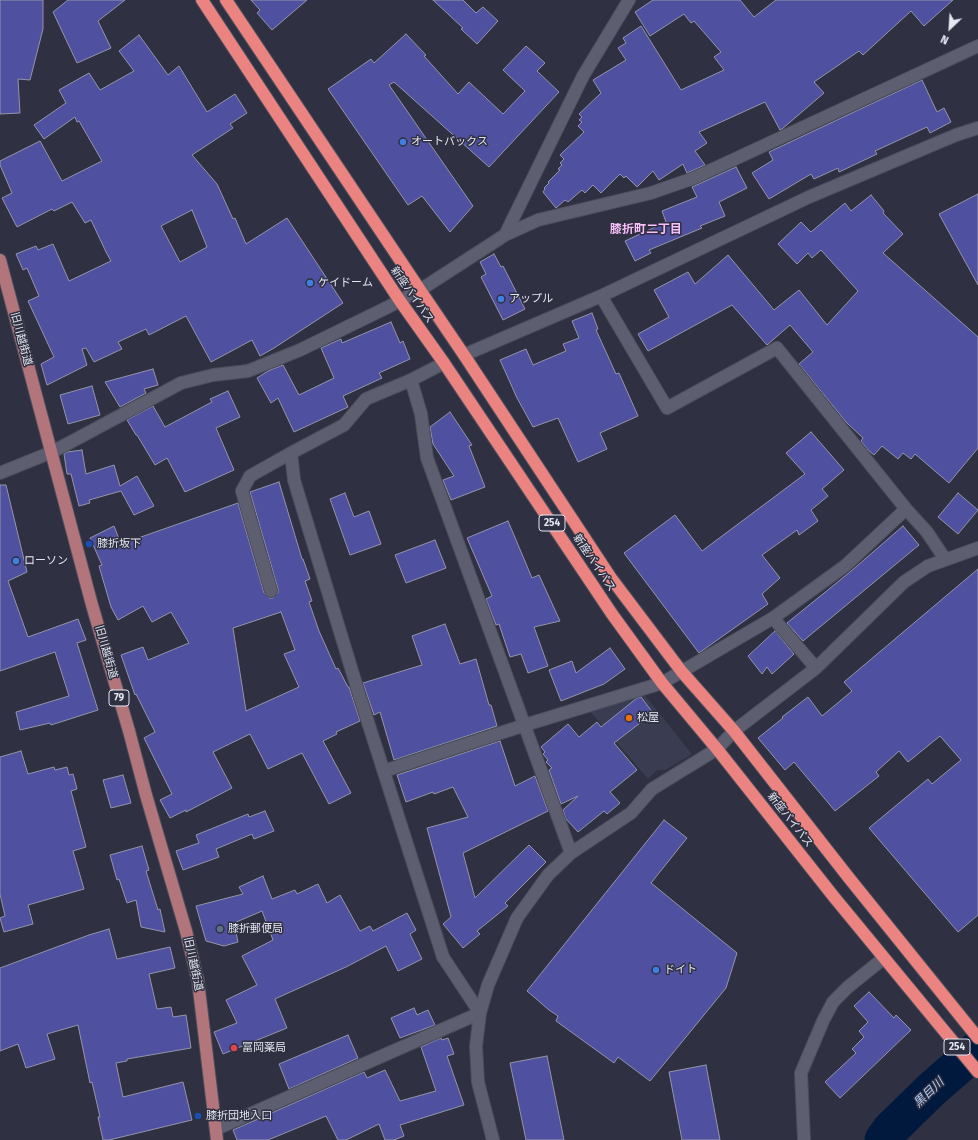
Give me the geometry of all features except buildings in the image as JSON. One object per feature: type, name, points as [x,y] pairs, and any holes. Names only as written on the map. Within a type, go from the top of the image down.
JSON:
[{"type":"highway","name":"新座バイパス","points":[[202,0],[400,301],[444,363],[612,614],[662,683],[978,1072]]},
{"type":"highway","name":"新座バイパス","points":[[226,0],[464,355],[611,578],[682,672],[734,731],[849,878],[978,1038]]},
{"type":"main road","name":"旧川越街道","points":[[0,260],[92,605],[186,931],[198,981],[217,1135]]},
{"type":"street","points":[[505,235],[583,76],[629,0]]},
{"type":"street","points":[[0,474],[52,452],[181,383],[213,375],[248,371],[259,368],[307,346],[400,301],[420,290],[505,235],[538,220],[651,193],[694,178],[978,46]]},
{"type":"street","points":[[464,355],[601,296],[809,197],[956,135],[978,128]]},
{"type":"street","points":[[601,296],[667,408],[777,348],[906,509],[927,532],[945,559]]},
{"type":"street","points":[[271,591],[242,491],[250,476],[344,425],[366,399],[411,380],[444,363]]},
{"type":"street","points":[[411,380],[421,414],[427,458],[571,853]]},
{"type":"street","points":[[291,453],[294,480],[359,694],[443,957],[480,1012]]},
{"type":"street","points":[[384,771],[525,725],[662,683],[773,618],[845,566],[906,509]]},
{"type":"street","points":[[493,1140],[478,1082],[476,1046],[480,1012],[488,985],[517,918],[548,876],[571,853],[631,813],[652,789],[717,750],[734,731],[816,668],[904,582],[928,566],[978,548]]},
{"type":"street","points":[[773,618],[816,668]]},
{"type":"street","points":[[804,1140],[801,1073],[823,1022],[834,1002],[848,987],[884,958]]},
{"type":"street","points":[[217,1135],[480,1012]]},
{"type":"shaded area","points":[[643,693],[692,754],[665,770],[657,770],[648,779],[589,710]]},
{"type":"waterway","name":"黒目川","points":[[883,1140],[891,1129],[932,1089],[978,1049]]},
{"type":"place","name":"オートバックス","points":[[403,142]]},
{"type":"place","name":"ケイドーム","points":[[310,283]]},
{"type":"place","name":"アップル","points":[[501,299]]},
{"type":"place","name":"膝折坂下","points":[[89,544]]},
{"type":"place","name":"ローソン","points":[[16,561]]},
{"type":"place","name":"松屋","points":[[629,718]]},
{"type":"place","name":"膝折郵便局","points":[[220,929]]},
{"type":"place","name":"ドイト","points":[[656,970]]},
{"type":"place","name":"冨岡薬局","points":[[234,1048]]},
{"type":"place","name":"膝折団地入口","points":[[198,1116]]},
{"type":"district","name":"膝折町二丁目","points":[[646,230]]}]
